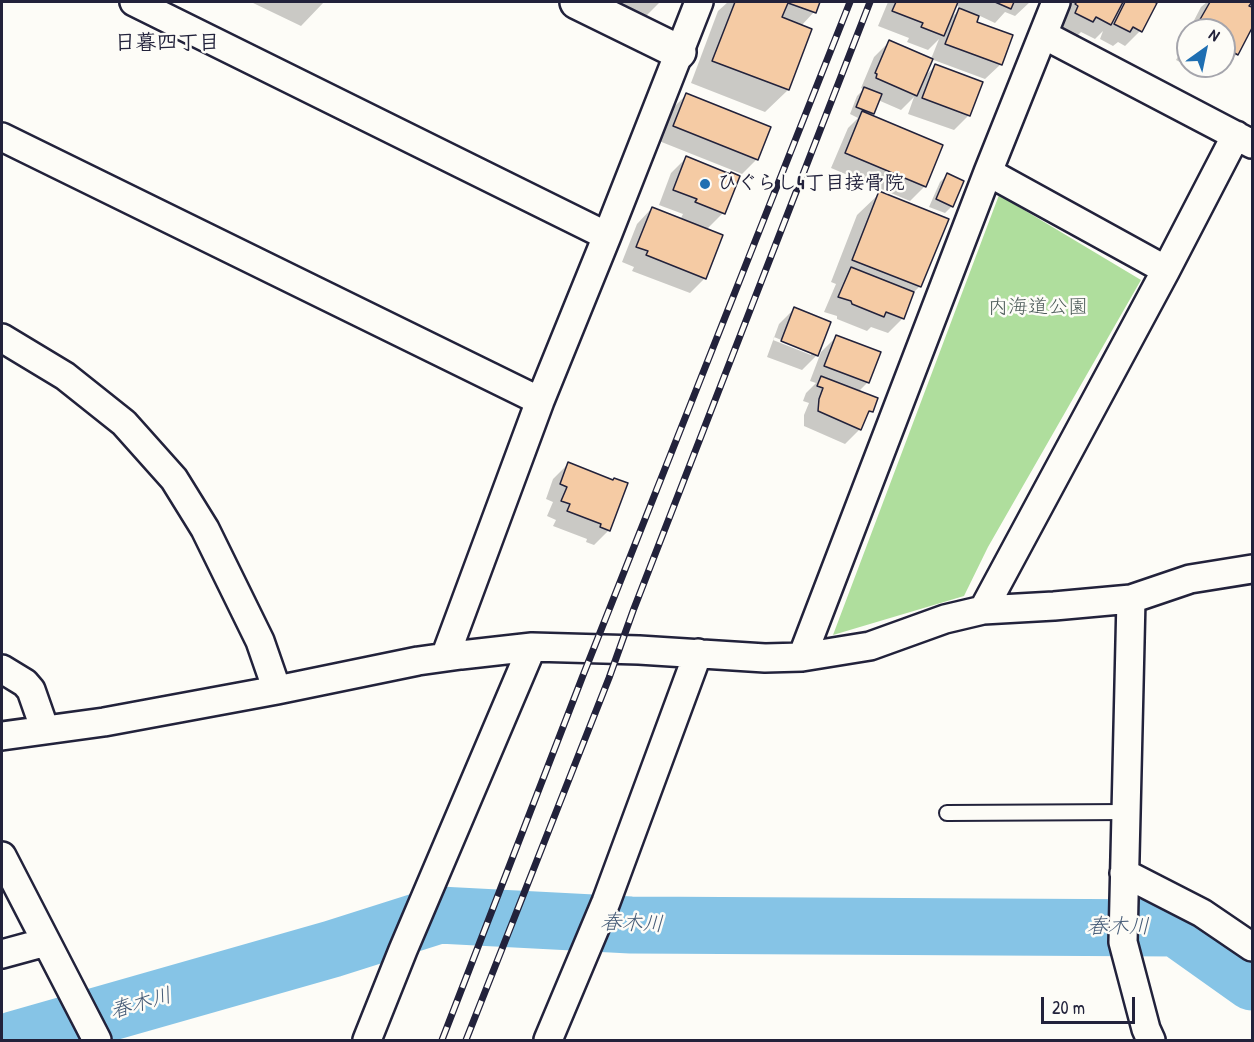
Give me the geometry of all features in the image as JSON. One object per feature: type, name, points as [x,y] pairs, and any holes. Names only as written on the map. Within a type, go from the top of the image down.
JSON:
[{"type":"street","points":[[134,2],[608,236]]},
{"type":"street","points":[[577,2],[679,52]]},
{"type":"street","points":[[445,657],[540,402],[608,236],[699,2]]},
{"type":"street","points":[[802,657],[988,172],[1056,2]]},
{"type":"street","points":[[982,610],[1166,270],[1244,140],[1044,35]]},
{"type":"street","points":[[2,137],[540,402]]},
{"type":"street","points":[[988,172],[1166,270]]},
{"type":"street","points":[[2,338],[65,376],[124,423],[174,479],[210,539],[260,641],[277,690]]},
{"type":"street","points":[[2,736],[104,722],[418,661],[532,647],[639,650],[765,658],[802,657],[870,645],[982,610],[1131,599],[1190,579],[1252,569]]},
{"type":"street","points":[[1131,599],[1123,942],[1151,1041]]},
{"type":"street","points":[[367,1041],[403,950],[532,647]]},
{"type":"street","points":[[548,1041],[606,902],[698,653]]},
{"type":"street","points":[[2,669],[25,683],[31,690],[45,730]]},
{"type":"street","points":[[2,856],[97,1041]]},
{"type":"street","points":[[1124,873],[1202,913],[1252,947]]},
{"type":"street","points":[[2,954],[46,942]]},
{"type":"lane","points":[[946,813],[1126,812]]},
{"type":"green space","name":"内海道公園","points":[[999,195],[1141,280],[988,547],[964,596],[833,635]]},
{"type":"building","points":[[735,2],[820,2],[816,13],[788,3],[782,17],[812,29],[789,90],[712,61]]},
{"type":"building","points":[[896,2],[958,2],[944,36],[921,27],[923,23],[892,11]]},
{"type":"building","points":[[995,2],[1014,2],[1011,9]]},
{"type":"building","points":[[1077,2],[1123,2],[1111,25],[1096,17],[1093,22],[1075,13]]},
{"type":"building","points":[[1125,2],[1157,3],[1142,32],[1133,27],[1130,32],[1114,24]]},
{"type":"building","points":[[1210,2],[1252,2],[1249,6],[1252,7],[1252,28],[1238,55],[1236,54],[1236,18],[1201,18]]},
{"type":"building","points":[[959,8],[979,16],[977,22],[1013,35],[1002,65],[945,44]]},
{"type":"building","points":[[889,40],[933,59],[917,96],[876,78],[875,73]]},
{"type":"building","points":[[935,64],[983,82],[970,116],[922,98]]},
{"type":"building","points":[[864,87],[882,94],[874,114],[856,107]]},
{"type":"building","points":[[686,93],[771,127],[758,160],[673,126]]},
{"type":"building","points":[[862,111],[943,145],[926,187],[845,153]]},
{"type":"building","points":[[686,156],[740,176],[725,214],[695,202],[697,199],[673,190]]},
{"type":"building","points":[[947,173],[964,181],[953,207],[936,199]]},
{"type":"building","points":[[879,191],[949,219],[921,287],[852,260]]},
{"type":"building","points":[[652,207],[723,235],[706,279],[646,255],[648,251],[636,247]]},
{"type":"building","points":[[851,267],[914,292],[904,319],[886,312],[884,317],[838,297]]},
{"type":"building","points":[[794,307],[831,322],[818,356],[781,341]]},
{"type":"building","points":[[836,335],[881,352],[869,383],[824,366]]},
{"type":"building","points":[[821,376],[878,398],[873,412],[869,411],[861,430],[818,411],[823,388],[817,386]]},
{"type":"building","points":[[568,462],[613,480],[614,478],[628,483],[610,531],[600,527],[601,524],[567,511],[570,504],[561,501],[567,487],[560,484]]},
{"type":"waterway","name":"春木川","points":[[13,1040],[332,949],[439,915],[631,925],[1176,928],[1252,982]]},
{"type":"railway","points":[[442,1040],[582,678],[850,2]]},
{"type":"railway","points":[[466,1040],[609,678],[870,2]]},
{"type":"place","name":"ひぐらし4丁目接骨院","points":[[705,184]]},
{"type":"district","name":"日暮四丁目","points":[[167,43]]}]
